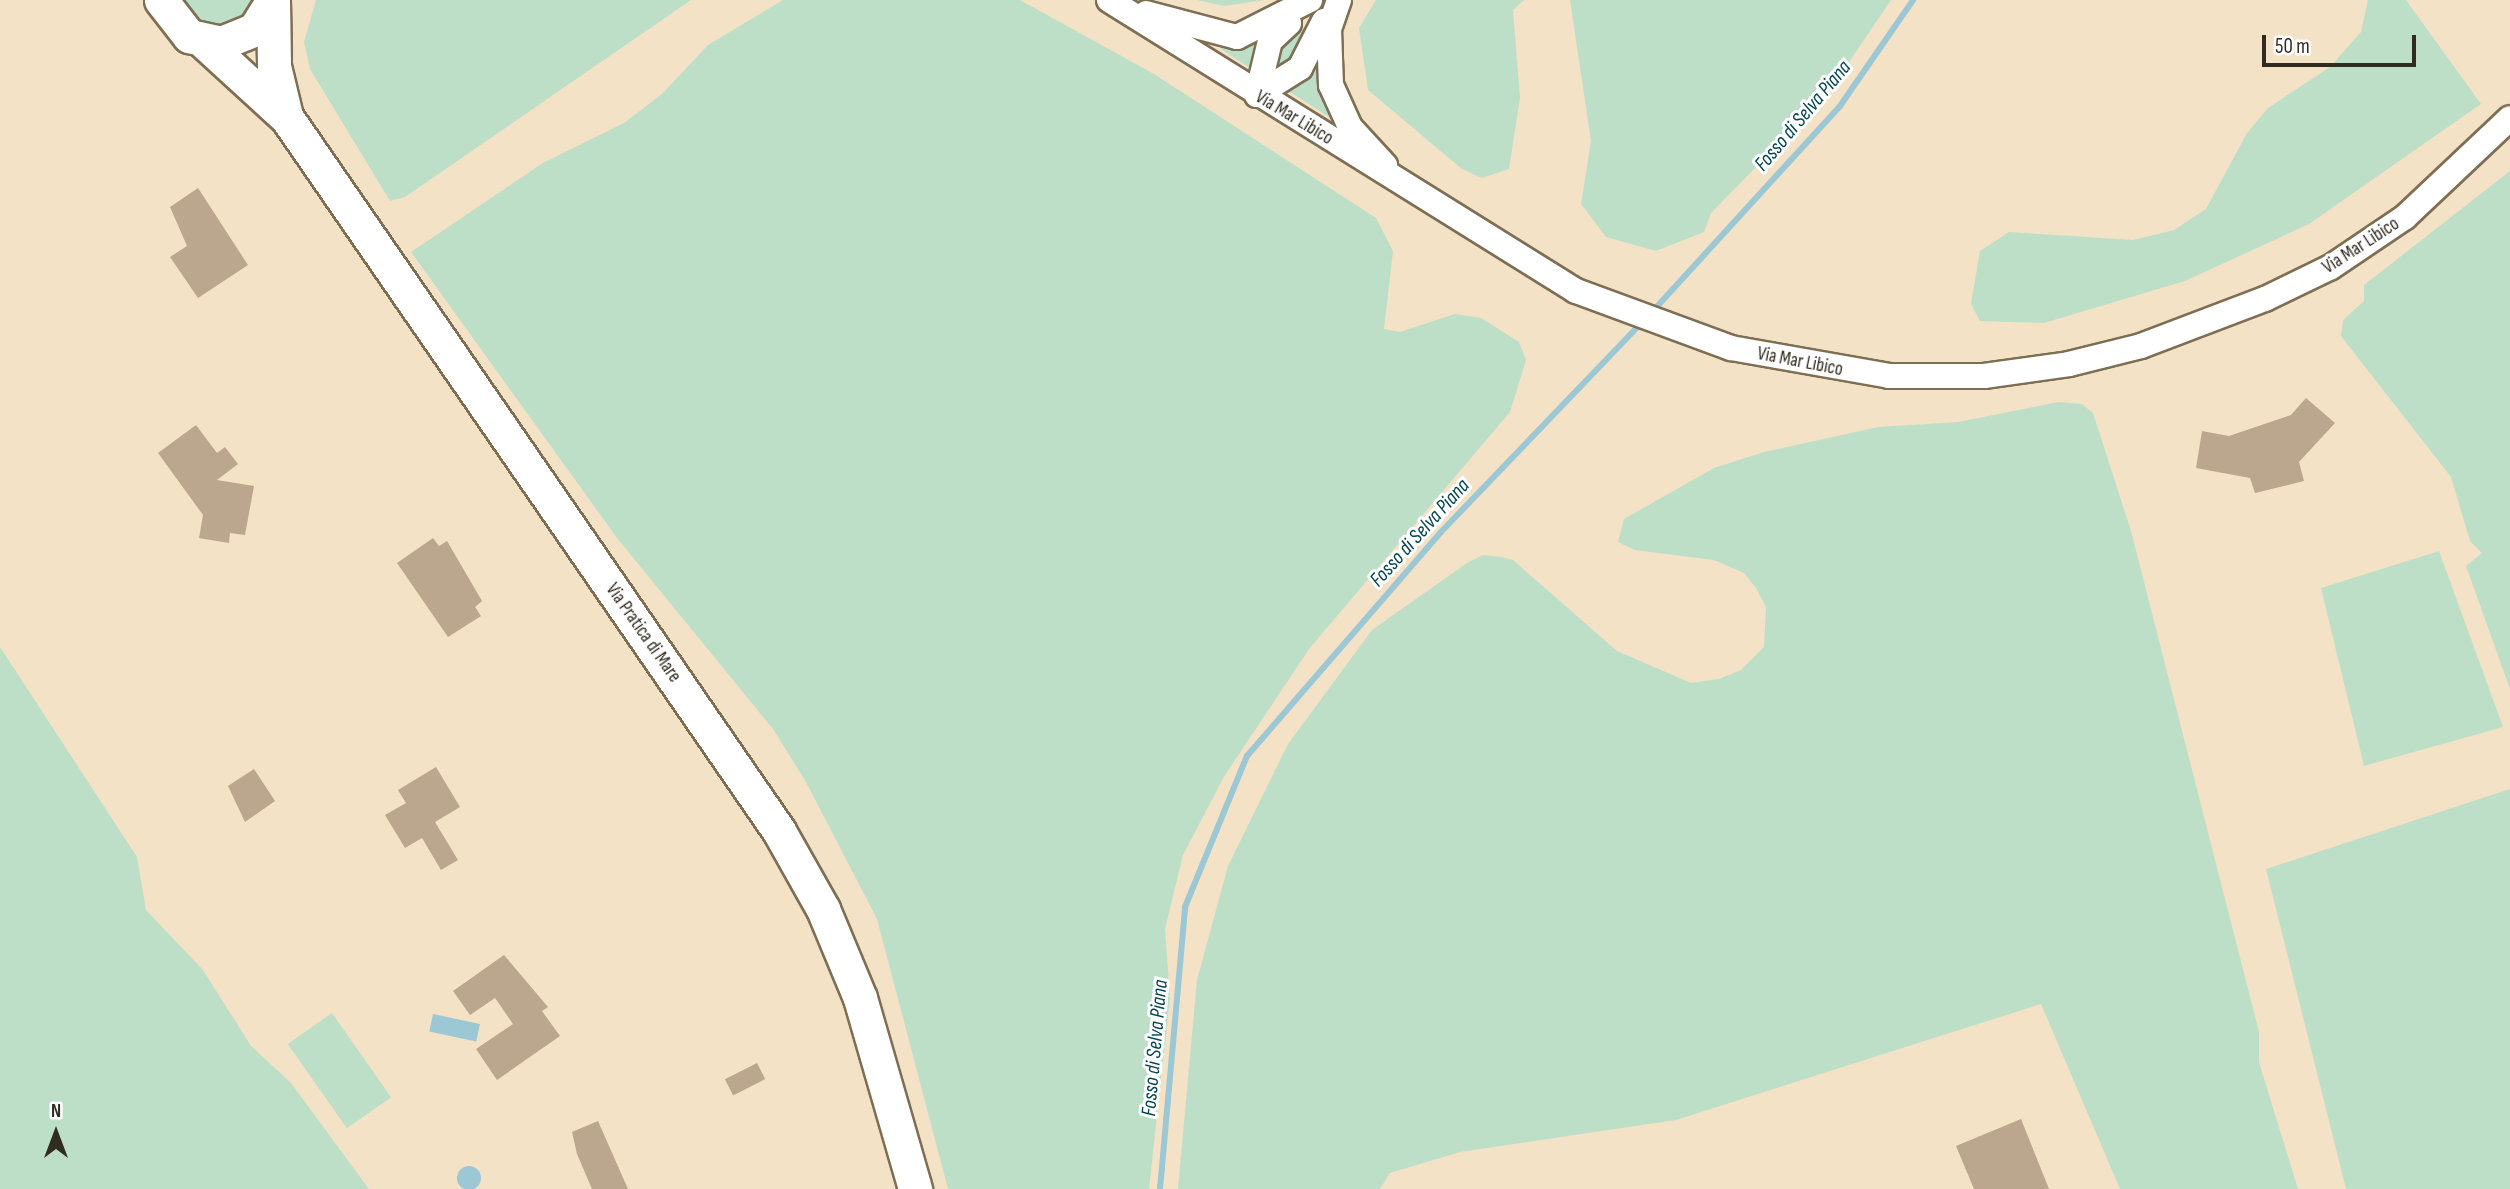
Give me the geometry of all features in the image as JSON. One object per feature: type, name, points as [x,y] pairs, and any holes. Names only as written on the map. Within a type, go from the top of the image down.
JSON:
[{"type":"street","name":"Via Pratica di Mare","points":[[161,0],[176,26],[204,42],[287,118],[795,856],[860,998],[915,1189]]},
{"type":"street","name":"Via Pratica di Mare","points":[[273,0],[274,66],[287,118]]},
{"type":"street","points":[[204,42],[246,34],[273,0]]},
{"type":"street","points":[[1113,2],[1237,37],[1312,0]]},
{"type":"street","points":[[1257,95],[1270,41],[1312,0]]},
{"type":"street","points":[[1257,95],[1300,68],[1337,0]]},
{"type":"street","points":[[1337,0],[1327,48],[1334,94],[1350,127],[1402,184]]},
{"type":"street","name":"Via Mar Libico","points":[[1113,2],[1528,264],[1613,308],[1672,331],[1798,363],[1914,378],[2008,373],[2094,358],[2225,315],[2331,267],[2434,194],[2510,118]]},
{"type":"green space","points":[[176,0],[258,0],[242,19],[224,26],[199,23]]},
{"type":"green space","points":[[316,0],[691,0],[405,197],[390,201],[310,69],[304,42]]},
{"type":"green space","points":[[783,0],[1020,0],[1154,74],[1376,218],[1393,251],[1384,329],[1400,332],[1455,314],[1481,318],[1519,342],[1526,360],[1510,412],[1309,649],[1225,775],[1183,855],[1165,929],[1170,998],[1149,1189],[948,1189],[877,919],[806,782],[773,729],[617,538],[411,252],[543,163],[624,123],[662,94],[708,45]]},
{"type":"green space","points":[[1197,0],[1264,0],[1224,6]]},
{"type":"green space","points":[[1376,0],[1524,0],[1513,10],[1520,98],[1509,169],[1482,178],[1462,169],[1368,90],[1359,28]]},
{"type":"green space","points":[[1570,0],[1891,0],[1826,96],[1711,213],[1704,232],[1656,251],[1606,237],[1581,204],[1591,141]]},
{"type":"green space","points":[[2368,0],[2406,0],[2481,104],[2309,224],[2185,281],[2044,323],[1980,321],[1971,304],[1980,251],[2009,232],[2133,240],[2174,230],[2206,209],[2247,133],[2268,108],[2330,67],[2361,32]]},
{"type":"green space","points":[[1320,15],[1284,70],[1270,69],[1278,49]]},
{"type":"green space","points":[[1258,43],[1251,69],[1221,49],[1222,45]]},
{"type":"green space","points":[[1320,58],[1334,120],[1285,89]]},
{"type":"green space","points":[[2510,171],[2510,689],[2466,566],[2482,553],[2470,541],[2451,477],[2341,336],[2343,320],[2364,301],[2364,285]]},
{"type":"green space","points":[[2059,402],[2082,404],[2093,413],[2131,531],[2259,1032],[2259,1062],[2298,1189],[2120,1189],[2041,1004],[1676,1120],[1460,1152],[1390,1173],[1380,1189],[1178,1189],[1197,980],[1228,866],[1288,744],[1372,630],[1467,563],[1483,555],[1501,557],[1513,560],[1617,651],[1691,683],[1719,679],[1741,670],[1764,647],[1766,607],[1756,588],[1744,573],[1714,560],[1635,550],[1618,542],[1624,519],[1714,468],[1764,452],[1878,427],[1958,422]]},
{"type":"green space","points":[[2439,551],[2503,727],[2364,766],[2321,588]]},
{"type":"green space","points":[[0,647],[137,857],[146,910],[203,970],[251,1046],[291,1083],[369,1189],[0,1189]]},
{"type":"green space","points":[[2510,789],[2510,1189],[2346,1189],[2266,869]]},
{"type":"green space","points":[[332,1013],[391,1097],[347,1128],[288,1044]]},
{"type":"water","points":[[433,1014],[480,1024],[476,1042],[429,1032]]},
{"type":"water","points":[[469,1166],[477,1170],[481,1178],[477,1186],[469,1190],[461,1186],[457,1178],[461,1170]]},
{"type":"building","points":[[198,188],[248,265],[198,298],[170,257],[187,246],[170,207]]},
{"type":"building","points":[[2306,398],[2335,423],[2299,462],[2304,481],[2255,493],[2250,478],[2196,468],[2202,431],[2229,436],[2291,415]]},
{"type":"building","points":[[196,425],[217,453],[225,447],[238,464],[217,480],[254,486],[245,535],[230,533],[229,543],[199,538],[203,515],[158,453]]},
{"type":"building","points":[[433,538],[439,546],[447,541],[482,601],[475,607],[481,616],[448,637],[397,563]]},
{"type":"building","points":[[436,767],[460,807],[435,822],[458,860],[441,870],[422,838],[405,848],[385,815],[406,803],[398,790]]},
{"type":"building","points":[[254,769],[275,801],[245,822],[228,786]]},
{"type":"building","points":[[504,955],[548,1007],[542,1011],[560,1036],[497,1080],[476,1049],[513,1024],[495,998],[470,1015],[453,991]]},
{"type":"building","points":[[757,1063],[765,1079],[733,1095],[725,1079]]},
{"type":"building","points":[[2021,1119],[2049,1189],[1974,1189],[1956,1146]]},
{"type":"building","points":[[598,1121],[628,1189],[592,1189],[577,1154],[572,1132]]},
{"type":"waterway","name":"Fosso di Selva Piana","points":[[1652,312],[1840,106],[1913,0]]},
{"type":"waterway","name":"Fosso di Selva Piana","points":[[1160,1189],[1185,907],[1247,756],[1440,533],[1642,322]]}]
